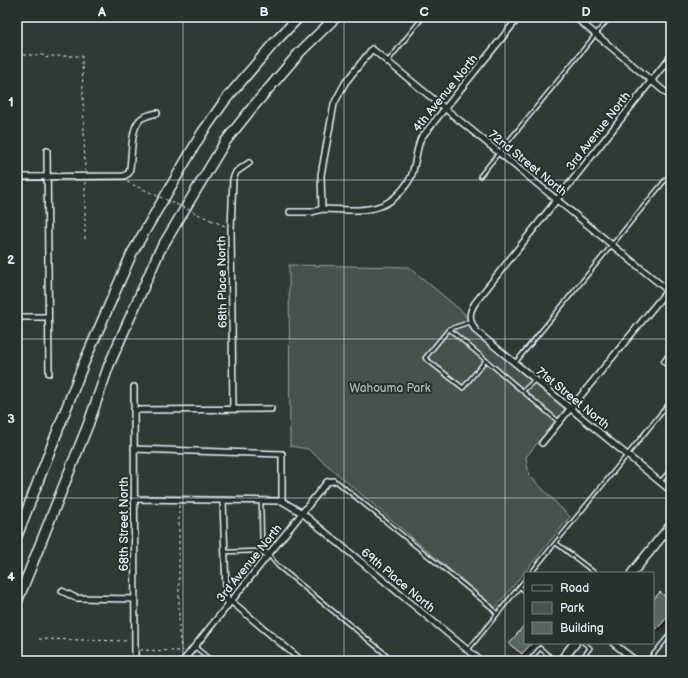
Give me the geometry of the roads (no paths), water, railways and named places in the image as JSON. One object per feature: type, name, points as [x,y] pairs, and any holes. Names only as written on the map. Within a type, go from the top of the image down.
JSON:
[{"type":"highway","points":[[17,536],[83,365],[132,252],[202,133],[226,99],[274,43],[299,17]]},
{"type":"highway","points":[[17,602],[88,425],[109,365],[159,252],[225,142],[300,52],[336,17]]},
{"type":"main road","points":[[633,572],[671,525]]},
{"type":"main road","points":[[561,661],[572,644]]},
{"type":"street","name":"4th Avenue North","points":[[290,212],[314,212],[322,209],[339,211],[372,210],[382,207],[396,198],[411,178],[416,151],[421,138],[519,17]]},
{"type":"street","points":[[575,17],[671,97]]},
{"type":"street","name":"72nd Street North","points":[[322,209],[321,175],[334,104],[345,83],[372,49],[612,245],[670,290]]},
{"type":"street","name":"3rd Avenue North","points":[[470,322],[470,314],[475,303],[671,56]]},
{"type":"street","points":[[17,177],[124,176],[129,173],[132,162],[133,137],[137,124],[142,118],[157,113]]},
{"type":"street","points":[[46,151],[47,317],[49,373]]},
{"type":"street","name":"68th Place North","points":[[233,409],[231,229],[233,178],[236,172],[249,163]]},
{"type":"street","points":[[542,443],[670,290]]},
{"type":"street","points":[[17,317],[47,317]]},
{"type":"street","name":"71st Street North","points":[[470,322],[476,331],[515,364],[671,490]]},
{"type":"street","name":"68th Street North","points":[[134,387],[135,661]]},
{"type":"street","points":[[134,410],[271,409]]},
{"type":"street","points":[[134,449],[282,454],[282,501],[135,499]]},
{"type":"street","name":"3rd Avenue North","points":[[185,659],[326,482],[333,481]]},
{"type":"street","points":[[224,500],[224,552],[230,603],[302,661]]},
{"type":"street","name":"69th Place North","points":[[282,501],[302,513],[481,661]]},
{"type":"street","points":[[62,590],[76,598],[135,599]]},
{"type":"street","points":[[614,644],[636,661]]},
{"type":"lane","points":[[388,61],[424,17]]},
{"type":"lane","points":[[480,176],[610,17]]},
{"type":"lane","points":[[515,364],[671,173]]},
{"type":"lane","points":[[470,322],[449,329],[425,358],[464,388],[486,360]]},
{"type":"lane","points":[[449,329],[559,423]]},
{"type":"lane","points":[[671,351],[663,362],[671,369]]},
{"type":"lane","points":[[523,391],[535,380]]},
{"type":"lane","points":[[532,572],[671,401]]},
{"type":"lane","points":[[660,482],[667,474],[671,478]]},
{"type":"lane","points":[[333,481],[337,482],[405,537],[491,607],[497,614]]},
{"type":"lane","points":[[261,501],[262,547],[268,556],[278,566],[394,661]]},
{"type":"lane","points":[[556,543],[594,572]]},
{"type":"lane","points":[[224,552],[259,551],[268,556]]},
{"type":"lane","points":[[468,650],[524,581]]},
{"type":"lane","points":[[520,587],[524,590]]},
{"type":"lane","points":[[648,661],[671,633]]},
{"type":"lane","points":[[580,661],[590,648],[585,644]]},
{"type":"lane","points":[[194,646],[212,661]]},
{"type":"lane","points":[[529,661],[540,648],[555,661]]},
{"type":"park label","name":"Wahouma Park","points":[[390,388]]}]
